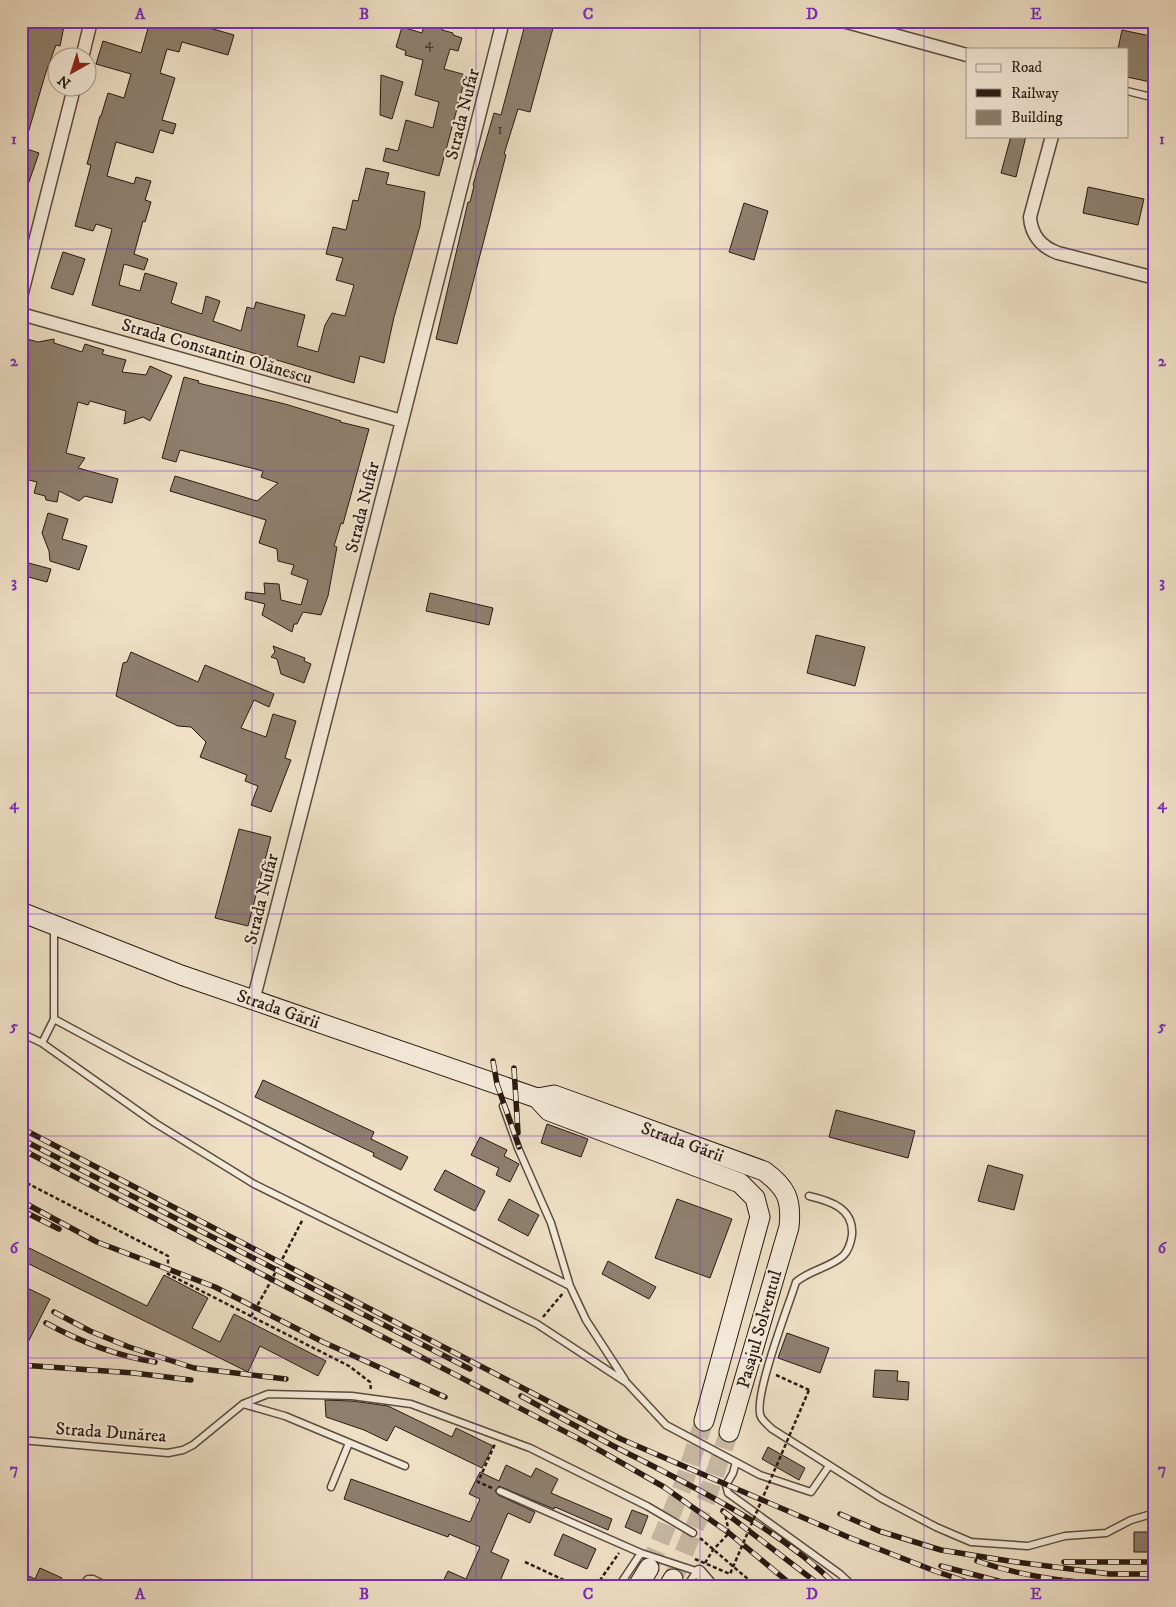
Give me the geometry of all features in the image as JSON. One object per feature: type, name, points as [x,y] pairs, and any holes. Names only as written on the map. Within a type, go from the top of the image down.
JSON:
[{"type":"main road","name":"Strada Gării","points":[[21,912],[181,975],[253,1001],[538,1098],[554,1095],[764,1170],[780,1184],[788,1197],[791,1212],[789,1227]]},
{"type":"main road","name":"Strada Gării","points":[[538,1098],[548,1111],[740,1182],[755,1198],[760,1217]]},
{"type":"main road","name":"Pasajul Solventul","points":[[704,1421],[760,1217]]},
{"type":"main road","name":"Pasajul Solventul","points":[[729,1432],[789,1227]]},
{"type":"main road","points":[[638,1586],[645,1561]]},
{"type":"street","points":[[84,48],[91,21]]},
{"type":"street","name":"Strada Nufăr","points":[[253,1001],[503,21]]},
{"type":"street","points":[[843,21],[966,55]]},
{"type":"street","points":[[21,297],[71,98]]},
{"type":"street","points":[[1051,138],[1030,217],[1032,229],[1038,240],[1047,248],[1058,253],[1155,278]]},
{"type":"street","name":"Strada Constantin Olănescu","points":[[21,314],[402,421]]},
{"type":"street","points":[[698,1572],[711,1586]]},
{"type":"lane","points":[[1128,91],[1155,98]]},
{"type":"lane","points":[[42,1044],[54,1019],[54,926]]},
{"type":"lane","points":[[54,1019],[570,1286]]},
{"type":"lane","points":[[21,1033],[42,1044],[155,1123],[254,1184],[537,1324],[627,1383]]},
{"type":"lane","points":[[502,1106],[518,1148],[551,1222],[570,1286],[586,1320],[627,1383],[666,1425],[760,1474],[811,1492],[829,1466]]},
{"type":"lane","points":[[809,1196],[829,1201],[846,1212],[852,1225],[851,1241],[845,1254],[833,1263],[805,1275],[796,1282],[766,1372],[760,1401],[761,1416],[772,1429],[881,1498],[936,1527],[971,1542],[1028,1546],[1065,1536],[1106,1532],[1131,1520],[1155,1512]]},
{"type":"lane","name":"Strada Dunărea","points":[[21,1440],[168,1453],[183,1450],[243,1404],[268,1394],[372,1398],[411,1404],[530,1448],[647,1506],[693,1532]]},
{"type":"lane","points":[[243,1404],[285,1416],[405,1466]]},
{"type":"lane","points":[[332,1487],[349,1443]]},
{"type":"lane","points":[[736,1462],[733,1473],[726,1485],[728,1492],[854,1586]]},
{"type":"lane","points":[[500,1492],[624,1545],[645,1561],[698,1572]]},
{"type":"lane","points":[[619,1586],[645,1561]]},
{"type":"lane","points":[[677,1584],[698,1572]]},
{"type":"lane","points":[[82,1586],[88,1579],[93,1579],[107,1586]]},
{"type":"path","points":[[21,1180],[168,1256],[168,1274],[349,1366],[370,1382],[372,1398]]},
{"type":"path","points":[[251,1316],[268,1288],[275,1270],[286,1254],[307,1211]]},
{"type":"path","points":[[537,1324],[570,1286]]},
{"type":"path","points":[[695,1559],[730,1574],[809,1390],[771,1373]]},
{"type":"path","points":[[499,1436],[478,1482],[500,1492]]},
{"type":"path","points":[[713,1550],[729,1533],[725,1513],[728,1492]]},
{"type":"path","points":[[693,1532],[756,1586]]},
{"type":"path","points":[[596,1586],[624,1545]]},
{"type":"path","points":[[525,1562],[577,1586]]},
{"type":"building","points":[[21,21],[30,23],[33,21],[65,21],[60,46],[56,45],[55,48],[48,48],[48,67],[24,147],[21,147]]},
{"type":"building","points":[[150,21],[185,21],[234,35],[228,55],[182,42],[179,52],[167,49],[160,73],[175,78],[162,120],[176,124],[173,134],[160,130],[153,153],[116,142],[107,176],[134,184],[136,177],[151,181],[145,200],[151,202],[145,222],[143,221],[134,254],[148,259],[144,270],[124,264],[119,285],[140,291],[145,273],[177,283],[171,303],[202,314],[206,296],[220,301],[213,321],[241,331],[247,307],[254,309],[256,302],[305,315],[297,346],[318,352],[325,325],[332,313],[345,316],[354,285],[336,280],[343,258],[326,254],[333,227],[346,230],[353,200],[358,201],[366,168],[389,173],[386,184],[425,192],[420,226],[394,317],[384,363],[360,356],[354,383],[92,305],[112,229],[96,224],[93,231],[75,226],[91,165],[87,164],[108,93],[124,98],[131,74],[98,65],[98,57],[103,41],[141,53]]},
{"type":"building","points":[[431,21],[443,25],[442,30],[462,38],[458,51],[450,49],[444,69],[466,75],[439,176],[383,161],[386,148],[398,151],[406,120],[433,128],[439,102],[415,95],[423,60],[405,55],[406,51],[396,47],[402,27],[422,33],[424,26],[429,27]]},
{"type":"building","points":[[526,21],[555,21],[530,112],[518,109],[504,154],[506,155],[457,344],[436,339],[468,202],[470,202],[473,185],[494,113],[501,115]]},
{"type":"building","points":[[1122,30],[1155,37],[1155,83],[1128,77],[1128,48],[1118,48]]},
{"type":"building","points":[[381,75],[403,82],[392,119],[380,115]]},
{"type":"building","points":[[1010,138],[1026,138],[1016,177],[1001,173]]},
{"type":"building","points":[[21,147],[39,153],[23,199],[21,199]]},
{"type":"building","points":[[1088,187],[1144,199],[1138,225],[1083,213]]},
{"type":"building","points":[[744,203],[768,211],[754,260],[729,252]]},
{"type":"building","points":[[63,252],[85,259],[73,295],[51,288]]},
{"type":"building","points":[[27,339],[38,342],[54,339],[54,343],[82,352],[85,344],[104,350],[102,354],[126,360],[122,372],[146,375],[150,366],[172,376],[150,421],[143,417],[124,424],[126,411],[90,401],[88,405],[78,402],[66,453],[85,458],[78,468],[118,479],[112,503],[85,496],[79,501],[59,491],[57,502],[46,500],[45,496],[34,493],[37,482],[21,478],[21,381],[29,357],[22,355]]},
{"type":"building","points":[[184,377],[199,381],[198,383],[285,404],[340,422],[369,429],[343,524],[341,523],[334,546],[337,547],[328,596],[321,615],[303,612],[297,624],[294,624],[292,632],[262,615],[265,604],[245,599],[246,592],[265,594],[264,583],[279,584],[281,600],[301,605],[308,580],[291,574],[294,565],[278,561],[277,549],[259,543],[266,520],[170,491],[175,476],[257,501],[278,483],[261,477],[263,471],[180,450],[176,462],[162,458]]},
{"type":"building","points":[[48,513],[68,519],[62,539],[87,546],[79,570],[50,561],[49,551],[42,533]]},
{"type":"building","points":[[21,561],[51,569],[47,582],[21,575]]},
{"type":"building","points":[[430,593],[493,608],[489,625],[426,611]]},
{"type":"building","points":[[816,635],[865,647],[855,686],[807,673]]},
{"type":"building","points":[[273,646],[305,658],[304,661],[311,664],[304,683],[281,674],[277,659],[271,657],[275,652]]},
{"type":"building","points":[[131,652],[198,682],[205,665],[274,694],[269,707],[254,700],[241,728],[266,737],[273,714],[296,721],[285,758],[291,760],[271,812],[251,805],[258,786],[245,781],[247,775],[200,757],[206,742],[191,727],[178,726],[116,696],[123,663],[127,662]]},
{"type":"building","points":[[239,829],[271,837],[248,926],[215,918]]},
{"type":"building","points":[[263,1080],[374,1132],[371,1139],[408,1157],[401,1170],[373,1156],[374,1153],[255,1097]]},
{"type":"building","points":[[836,1110],[915,1131],[908,1158],[829,1137]]},
{"type":"building","points":[[547,1124],[588,1139],[581,1157],[541,1143]]},
{"type":"building","points":[[480,1137],[507,1150],[504,1156],[519,1164],[510,1182],[496,1175],[499,1168],[471,1155]]},
{"type":"building","points":[[988,1165],[1023,1175],[1014,1210],[978,1201]]},
{"type":"building","points":[[445,1170],[485,1191],[475,1211],[434,1190]]},
{"type":"building","points":[[509,1199],[539,1215],[528,1236],[498,1220]]},
{"type":"building","points":[[677,1199],[732,1219],[710,1278],[655,1258]]},
{"type":"building","points":[[21,1244],[147,1306],[164,1275],[208,1298],[192,1328],[220,1342],[234,1314],[326,1361],[318,1376],[260,1346],[248,1372],[21,1260]]},
{"type":"building","points":[[608,1261],[656,1287],[649,1299],[602,1274]]},
{"type":"building","points":[[21,1285],[50,1299],[21,1356]]},
{"type":"building","points":[[787,1333],[829,1348],[820,1373],[778,1358]]},
{"type":"building","points":[[875,1370],[898,1371],[897,1381],[909,1382],[908,1400],[873,1397]]},
{"type":"building","points":[[325,1400],[352,1401],[388,1406],[452,1437],[456,1428],[493,1446],[482,1468],[395,1426],[387,1441],[364,1430],[326,1417]]},
{"type":"building","points":[[768,1447],[805,1468],[799,1480],[762,1459]]},
{"type":"building","points":[[506,1465],[531,1477],[536,1468],[558,1479],[551,1493],[612,1519],[608,1530],[499,1486],[495,1491],[498,1495],[535,1512],[530,1523],[508,1513],[491,1552],[509,1560],[498,1586],[441,1586],[448,1571],[466,1579],[480,1547],[449,1534],[448,1537],[344,1499],[351,1479],[470,1522],[480,1499],[469,1494],[480,1472],[499,1481]]},
{"type":"building","points":[[632,1510],[648,1516],[641,1534],[625,1527]]},
{"type":"building","points":[[1134,1532],[1148,1532],[1148,1552],[1134,1552]]},
{"type":"building","points":[[563,1534],[596,1549],[587,1569],[554,1555]]},
{"type":"building","points":[[40,1568],[62,1578],[58,1586],[21,1586],[21,1572],[35,1579]]},
{"type":"tunnel","points":[[649,1568],[682,1488],[704,1421]]},
{"type":"tunnel","points":[[673,1579],[706,1500],[729,1432]]},
{"type":"railway","points":[[493,1061],[497,1084],[519,1147]]},
{"type":"railway","points":[[514,1068],[518,1133]]},
{"type":"railway","points":[[21,1128],[621,1439],[848,1537],[979,1586]]},
{"type":"railway","points":[[21,1139],[470,1369]]},
{"type":"railway","points":[[21,1149],[585,1442],[664,1487],[729,1533],[793,1586]]},
{"type":"railway","points":[[21,1201],[97,1242],[215,1287],[323,1342],[445,1397]]},
{"type":"railway","points":[[21,1210],[59,1229]]},
{"type":"railway","points":[[54,1312],[90,1331],[129,1347],[194,1368],[286,1379]]},
{"type":"railway","points":[[46,1323],[99,1347],[155,1362]]},
{"type":"railway","points":[[21,1365],[134,1373],[191,1380]]},
{"type":"railway","points":[[521,1396],[741,1514],[791,1547],[837,1586]]},
{"type":"railway","points":[[723,1511],[821,1586]]},
{"type":"railway","points":[[840,1514],[879,1531],[941,1550],[1110,1574],[1155,1574]]},
{"type":"railway","points":[[977,1561],[998,1568],[1042,1577],[1088,1583],[1155,1585]]},
{"type":"railway","points":[[1064,1562],[1155,1562]]},
{"type":"railway","points":[[941,1566],[1018,1586]]}]
